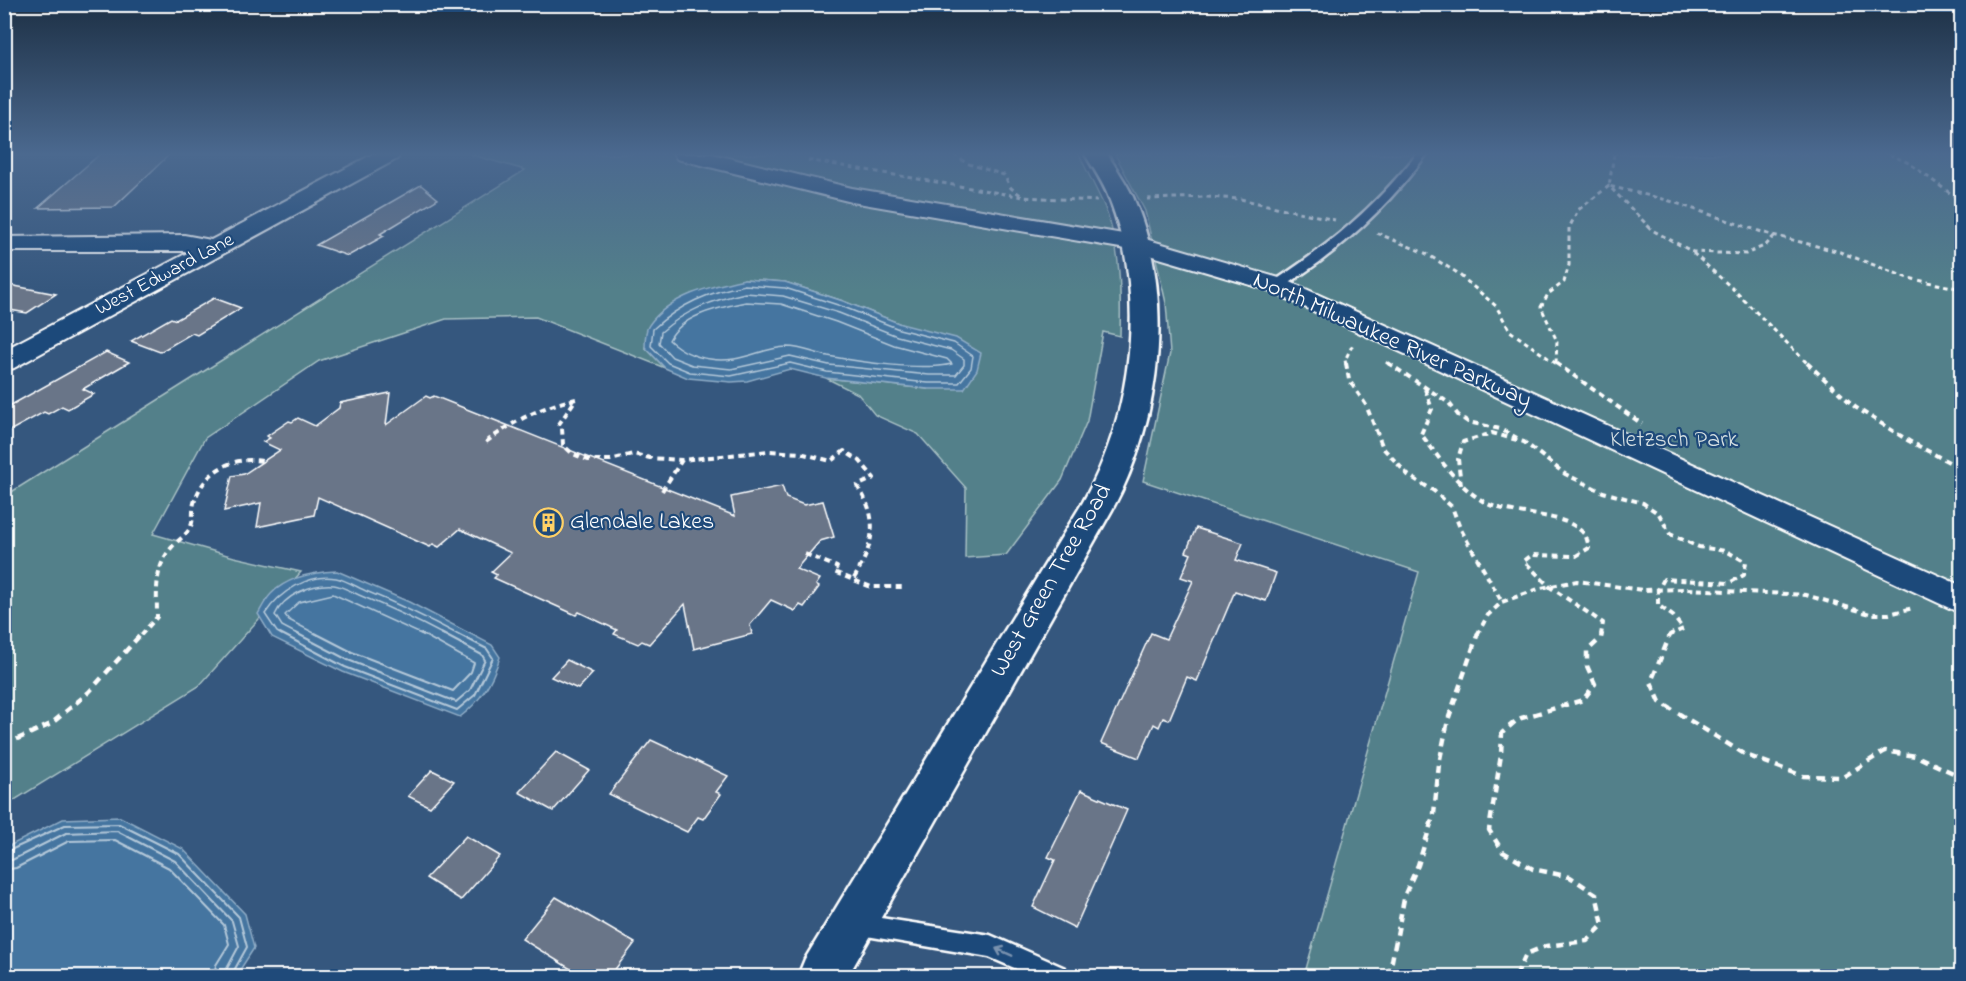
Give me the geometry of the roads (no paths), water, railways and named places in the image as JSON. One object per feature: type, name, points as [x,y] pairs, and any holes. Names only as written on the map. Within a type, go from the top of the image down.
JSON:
[{"type":"street","name":"West Edward Lane","points":[[4,362],[304,200]]},
{"type":"street","name":"North Milwaukee River Parkway","points":[[880,200],[1135,243],[1277,285],[1949,595]]},
{"type":"street","name":"West Green Tree Road","points":[[822,976],[1105,491],[1133,415],[1145,352],[1144,284],[1123,200]]},
{"type":"street","points":[[4,244],[184,242],[215,248]]},
{"type":"lane","points":[[1277,285],[1334,246],[1384,200]]},
{"type":"lane","points":[[853,924],[990,946],[1057,976]]},
{"type":"water","points":[[744,279],[785,282],[843,301],[901,324],[956,338],[981,353],[977,370],[964,389],[928,389],[826,378],[790,369],[747,381],[731,382],[688,378],[665,368],[645,347],[648,327],[668,306],[692,293]]},
{"type":"water","points":[[337,571],[409,602],[492,645],[500,657],[497,666],[485,690],[467,711],[460,717],[343,672],[272,637],[258,614],[271,594],[293,580],[311,574]]},
{"type":"water","points":[[120,817],[183,849],[245,914],[254,948],[236,976],[5,976],[5,848],[63,819]]},
{"type":"place","name":"Glendale Lakes","points":[[549,522]]},
{"type":"park label","name":"Kletzsch Park","points":[[1674,440]]}]
